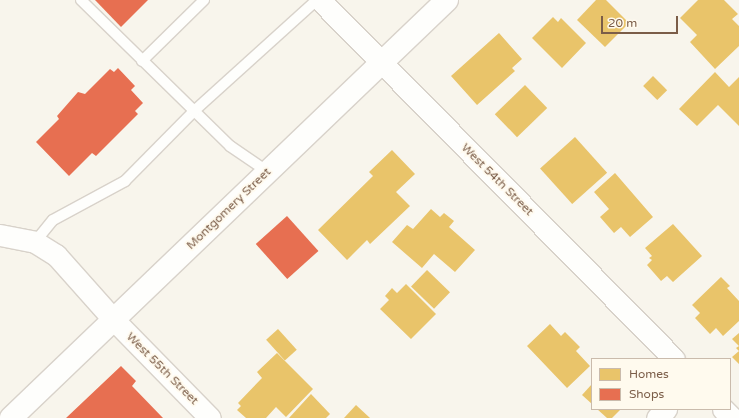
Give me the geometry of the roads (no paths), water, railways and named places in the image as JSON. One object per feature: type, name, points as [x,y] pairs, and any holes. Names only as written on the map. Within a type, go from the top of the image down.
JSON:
[{"type":"main road","name":"Montgomery Street","points":[[11,418],[447,0]]},
{"type":"street","name":"West 54th Street","points":[[319,0],[673,358]]},
{"type":"street","points":[[0,234],[35,242]]},
{"type":"street","name":"West 55th Street","points":[[35,242],[60,260],[114,320],[210,418]]},
{"type":"street","points":[[657,418],[665,410]]},
{"type":"street","points":[[724,410],[732,418]]},
{"type":"lane","points":[[80,0],[230,146],[268,172]]},
{"type":"lane","points":[[142,62],[204,0]]},
{"type":"lane","points":[[35,242],[53,220],[125,181],[194,111],[319,0]]}]
